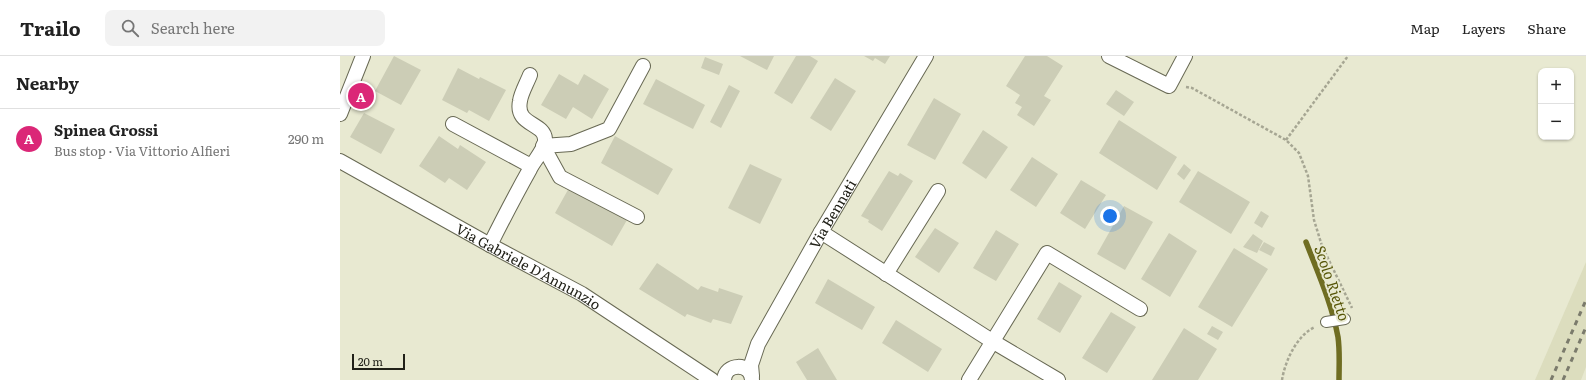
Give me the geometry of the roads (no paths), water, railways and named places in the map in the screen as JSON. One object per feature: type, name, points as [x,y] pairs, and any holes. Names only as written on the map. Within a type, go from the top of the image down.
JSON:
[{"type":"street","points":[[340,114],[363,56]]},
{"type":"street","name":"Via Bennati","points":[[752,378],[751,365],[758,344],[821,232],[926,56]]},
{"type":"street","points":[[1109,56],[1169,86],[1185,56]]},
{"type":"street","points":[[543,146],[571,144],[609,129],[643,66]]},
{"type":"street","points":[[490,245],[543,146],[545,138],[542,131],[524,120],[520,113],[519,101],[530,75]]},
{"type":"street","points":[[453,124],[531,166]]},
{"type":"street","points":[[543,146],[560,177],[637,217]]},
{"type":"street","name":"Via Gabriele D'Annunzio","points":[[340,161],[490,245],[582,294],[712,380]]},
{"type":"street","points":[[886,274],[938,191]]},
{"type":"street","points":[[821,232],[992,341],[1058,380]]},
{"type":"street","points":[[969,380],[1047,253],[1140,309]]},
{"type":"street","points":[[1326,322],[1345,319]]},
{"type":"street","points":[[724,380],[724,376],[728,370],[734,366],[742,366],[748,370],[752,378]]},
{"type":"waterway","name":"Scolo Rietto","points":[[1306,242],[1324,289],[1338,337],[1339,380]]},
{"type":"railway","points":[[1551,380],[1586,300]]},
{"type":"railway","points":[[1563,380],[1586,327]]},
{"type":"place","name":"Spinea Grossi","points":[[361,96]]}]
